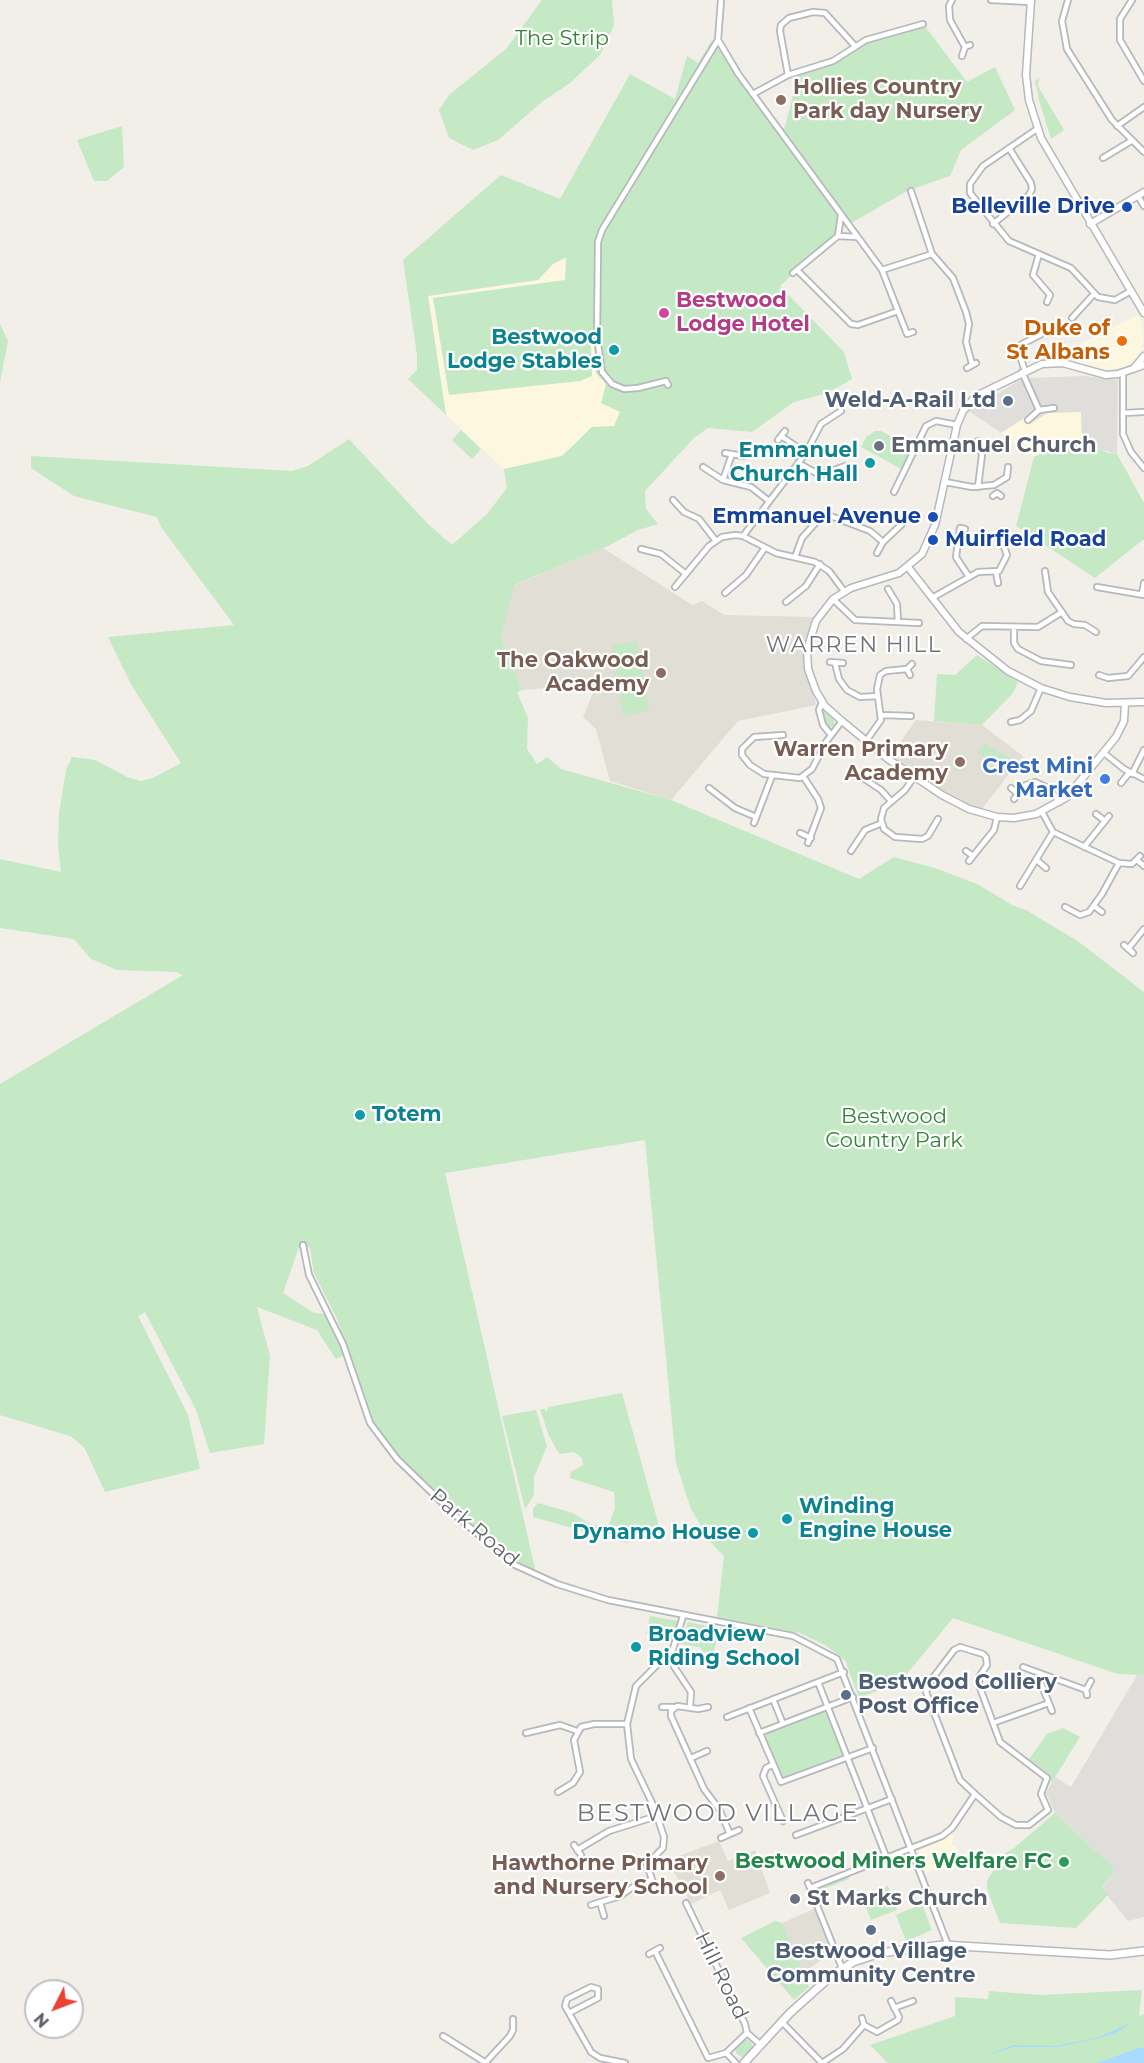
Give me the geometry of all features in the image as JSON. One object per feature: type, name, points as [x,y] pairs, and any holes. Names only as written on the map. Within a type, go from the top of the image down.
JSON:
[{"type":"main road","points":[[748,2062],[781,2022],[819,1986],[842,1968],[880,1953],[948,1945],[1110,1955],[1144,1951]]},
{"type":"street","points":[[668,385],[666,381],[624,389],[612,384],[602,372],[597,337],[598,242],[602,230],[717,40],[721,0]]},
{"type":"street","points":[[952,0],[949,6],[950,20],[968,46],[962,56]]},
{"type":"street","points":[[991,0],[1031,1],[1026,75],[1037,129],[1047,151],[1144,313]]},
{"type":"street","points":[[1068,0],[1062,21],[1064,44],[1117,126],[1144,153]]},
{"type":"street","points":[[1131,0],[1120,19],[1120,40],[1144,81]]},
{"type":"street","points":[[788,75],[780,31],[781,25],[789,18],[813,12],[825,13],[855,46]]},
{"type":"street","points":[[753,94],[788,75],[833,61],[855,46],[875,37],[923,24]]},
{"type":"street","points":[[717,40],[753,94],[882,270],[907,334],[912,332]]},
{"type":"street","points":[[1117,126],[1144,107]]},
{"type":"street","points":[[1037,129],[983,166],[969,187],[970,193],[993,224],[1014,245],[1071,268],[1094,294],[1111,300],[1131,291]]},
{"type":"street","points":[[1108,158],[1131,141]]},
{"type":"street","points":[[993,224],[1029,195],[1032,189],[1031,183],[1009,148]]},
{"type":"street","points":[[911,191],[932,254],[953,278],[965,309],[969,324],[966,342],[974,363],[967,368]]},
{"type":"street","points":[[1090,224],[1141,194],[1144,206]]},
{"type":"street","points":[[838,236],[840,214]]},
{"type":"street","points":[[858,237],[838,236],[795,272],[851,324],[858,325],[898,311]]},
{"type":"street","points":[[882,270],[932,254]]},
{"type":"street","points":[[1039,254],[1033,275],[1050,295],[1047,302]]},
{"type":"street","points":[[1072,318],[1094,294]]},
{"type":"street","points":[[1032,332],[1038,336],[1022,344],[1018,350],[1039,410]]},
{"type":"street","points":[[1135,367],[1144,356]]},
{"type":"street","points":[[1125,704],[1122,727],[1080,784],[1060,802],[1042,812],[1021,818],[997,818],[963,807],[914,777],[842,721],[822,702],[814,688],[808,669],[808,643],[816,621],[833,599],[844,591],[890,577],[908,567],[922,554],[931,537],[957,425],[963,411],[976,396],[1042,363],[1057,363],[1101,375],[1123,373],[1144,365]]},
{"type":"street","points":[[1123,373],[1123,429],[1127,446],[1144,468]]},
{"type":"street","points":[[1028,420],[1039,410],[1054,408]]},
{"type":"street","points":[[743,536],[806,453],[821,424],[839,412],[839,419]]},
{"type":"street","points":[[1123,412],[1144,412]]},
{"type":"street","points":[[898,489],[926,426],[936,421],[957,425]]},
{"type":"street","points":[[781,436],[806,453]]},
{"type":"street","points":[[978,487],[982,461],[981,444]]},
{"type":"street","points":[[725,453],[744,456]]},
{"type":"street","points":[[723,480],[732,454]]},
{"type":"street","points":[[798,463],[820,475],[845,466]]},
{"type":"street","points":[[704,476],[705,469],[723,480],[751,488],[769,501]]},
{"type":"street","points":[[945,482],[978,487],[994,485],[1005,479],[1008,469],[1016,472]]},
{"type":"street","points":[[839,470],[842,479]]},
{"type":"street","points":[[994,485],[997,495]]},
{"type":"street","points":[[671,509],[674,503],[699,519],[716,541]]},
{"type":"street","points":[[795,557],[802,538],[819,519],[828,515],[870,531],[883,542]]},
{"type":"street","points":[[877,553],[883,542],[902,524]]},
{"type":"street","points":[[897,528],[902,533]]},
{"type":"street","points":[[965,529],[960,528],[957,560],[969,576]]},
{"type":"street","points":[[675,587],[716,541],[726,536],[743,536],[764,549],[820,564],[833,575],[844,591]]},
{"type":"street","points":[[932,598],[969,576],[982,571],[996,572],[1006,562],[1008,545],[1000,536]]},
{"type":"street","points":[[641,549],[661,554],[686,574]]},
{"type":"street","points":[[730,593],[764,549]]},
{"type":"street","points":[[645,558],[647,551]]},
{"type":"street","points":[[950,563],[957,560]]},
{"type":"street","points":[[786,602],[806,586],[820,564]]},
{"type":"street","points":[[908,567],[966,639],[997,665],[1041,688],[1081,699],[1125,704],[1144,702]]},
{"type":"street","points":[[1045,571],[1050,596],[1071,623],[1096,632]]},
{"type":"street","points":[[996,572],[998,583]]},
{"type":"street","points":[[1046,581],[1053,580]]},
{"type":"street","points":[[1097,587],[1143,595],[1144,583]]},
{"type":"street","points":[[1103,594],[1104,588]]},
{"type":"street","points":[[897,590],[890,591],[898,608],[898,622]]},
{"type":"street","points":[[788,593],[792,598]]},
{"type":"street","points":[[833,599],[855,620],[915,624]]},
{"type":"street","points":[[966,639],[982,626],[1038,627],[1062,612]]},
{"type":"street","points":[[1014,627],[1013,641],[1018,649],[1041,661],[1071,665]]},
{"type":"street","points":[[1099,675],[1108,678],[1128,676],[1144,657]]},
{"type":"street","points":[[843,663],[832,662],[841,683],[851,693],[865,698],[878,696]]},
{"type":"street","points":[[883,672],[907,669],[912,664]]},
{"type":"street","points":[[1061,671],[1062,664]]},
{"type":"street","points":[[879,665],[883,672]]},
{"type":"street","points":[[907,669],[910,675]]},
{"type":"street","points":[[1108,678],[1110,670]]},
{"type":"street","points":[[866,741],[879,725],[882,715],[878,682],[883,672]]},
{"type":"street","points":[[1018,728],[1014,722],[1031,711],[1041,688]]},
{"type":"street","points":[[822,702],[819,707],[821,718],[824,728],[831,735]]},
{"type":"street","points":[[882,715],[911,716]]},
{"type":"street","points":[[904,723],[905,716]]},
{"type":"street","points":[[779,734],[757,736],[738,752],[754,769],[772,776],[791,779],[803,776],[815,764],[831,735],[842,721]]},
{"type":"street","points":[[1121,783],[1131,773],[1144,750]]},
{"type":"street","points":[[1104,753],[1131,773],[1144,779]]},
{"type":"street","points":[[861,774],[891,801]]},
{"type":"street","points":[[754,823],[772,776]]},
{"type":"street","points":[[800,833],[809,841],[821,808],[803,776]]},
{"type":"street","points":[[914,777],[905,790],[882,812],[882,823],[886,832],[895,837],[922,839]]},
{"type":"street","points":[[1011,788],[1016,796],[1026,785],[1038,782],[1048,788],[1060,802]]},
{"type":"street","points":[[710,796],[712,789],[735,808],[756,817]]},
{"type":"street","points":[[1042,812],[1053,831],[1119,863],[1128,865],[1138,858],[1144,866]]},
{"type":"street","points":[[1096,814],[1105,821]]},
{"type":"street","points":[[1084,847],[1109,816]]},
{"type":"street","points":[[966,850],[971,859],[994,830],[997,818]]},
{"type":"street","points":[[922,839],[937,822],[940,828]]},
{"type":"street","points":[[860,850],[852,848],[865,830],[882,823]]},
{"type":"street","points":[[1024,884],[1053,831]]},
{"type":"street","points":[[922,839],[924,846]]},
{"type":"street","points":[[1038,861],[1046,868]]},
{"type":"street","points":[[1065,907],[1083,914],[1094,906],[1119,863]]},
{"type":"street","points":[[1094,906],[1102,912]]},
{"type":"street","points":[[1133,953],[1126,947],[1144,929]]},
{"type":"street","name":"Park Road","points":[[303,1245],[309,1275],[343,1344],[370,1423],[397,1459],[456,1516],[515,1565],[533,1574],[608,1600],[800,1638],[837,1659],[844,1672],[948,1945]]},
{"type":"street","points":[[655,1889],[647,1864],[660,1852],[665,1843],[657,1816],[631,1759],[627,1724],[639,1682],[667,1656],[677,1643],[683,1616]]},
{"type":"street","points":[[964,1647],[986,1658],[987,1665],[978,1681],[993,1724],[1004,1747],[1047,1778],[1042,1797],[1048,1810],[1029,1825],[1016,1826],[1001,1817],[960,1780],[926,1692],[929,1683],[957,1649],[964,1647]]},
{"type":"street","points":[[667,1656],[681,1669],[691,1692],[690,1707]]},
{"type":"street","points":[[1023,1667],[1087,1692],[1091,1681]]},
{"type":"street","points":[[727,1717],[844,1672]]},
{"type":"street","points":[[1042,1674],[1040,1681],[1052,1711]]},
{"type":"street","points":[[818,1682],[886,1859]]},
{"type":"street","points":[[759,1733],[854,1698]]},
{"type":"street","points":[[773,1699],[783,1724]]},
{"type":"street","points":[[993,1724],[1048,1703]]},
{"type":"street","points":[[662,1707],[690,1707],[701,1710],[708,1707]]},
{"type":"street","points":[[673,1707],[671,1716],[705,1791],[719,1809],[730,1834]]},
{"type":"street","points":[[749,1708],[777,1778],[783,1782],[873,1748]]},
{"type":"street","points":[[563,1791],[576,1780],[580,1772],[574,1740],[577,1731],[586,1724],[627,1724]]},
{"type":"street","points":[[525,1733],[560,1725],[577,1731]]},
{"type":"street","points":[[691,1758],[707,1751]]},
{"type":"street","points":[[772,1765],[766,1768],[763,1776],[777,1813],[783,1821]]},
{"type":"street","points":[[842,1968],[809,1886],[886,1859],[946,1834],[975,1794]]},
{"type":"street","points":[[796,1835],[892,1799]]},
{"type":"street","points":[[577,1850],[609,1831],[657,1816]]},
{"type":"street","points":[[721,1838],[739,1830]]},
{"type":"street","points":[[591,1905],[652,1880]]},
{"type":"street","points":[[600,1902],[604,1916]]},
{"type":"street","name":"Hill Road","points":[[686,1903],[745,2024],[747,2033],[761,2045]]},
{"type":"street","points":[[648,1954],[660,1948]]},
{"type":"street","points":[[655,1951],[709,2060],[726,2053],[747,2033]]},
{"type":"street","points":[[569,2013],[598,1998],[598,1989],[591,1987],[567,1999],[565,2006],[591,2052],[600,2058],[625,2063]]},
{"type":"street","points":[[862,2018],[864,2025],[877,2032],[898,2020],[899,2017],[891,2001]]},
{"type":"street","points":[[894,2008],[913,2001]]},
{"type":"street","points":[[443,2036],[485,2063],[513,2030],[513,2019]]},
{"type":"street","points":[[781,2022],[822,2063],[843,2049],[864,2025]]},
{"type":"street","points":[[513,2030],[521,2032]]},
{"type":"street","points":[[726,2053],[736,2063]]},
{"type":"shaded area","points":[[594,249],[597,371],[621,412],[614,426],[592,427],[562,456],[504,469],[446,415],[428,295],[538,280],[553,264]]},
{"type":"shaded area","points":[[1139,314],[1144,333],[1140,356],[1123,367],[1107,370],[1074,361],[1078,345]]},
{"type":"shaded area","points":[[1084,376],[1118,380],[1117,454],[1082,444],[1081,412],[1047,413],[1030,424],[1024,418],[1001,433],[969,411],[1018,381],[1030,378]]},
{"type":"shaded area","points":[[1081,412],[1082,444],[1050,449],[1034,457],[1001,433],[1025,418],[1030,424],[1047,413]]},
{"type":"shaded area","name":"The Oakwood Academy","points":[[603,548],[692,605],[702,601],[724,615],[814,617],[806,638],[804,660],[816,705],[738,721],[671,800],[610,781],[596,729],[583,717],[593,693],[593,687],[583,685],[522,690],[501,637],[513,586]]},
{"type":"shaded area","name":"Warren Primary Academy","points":[[916,720],[982,725],[1023,756],[981,810],[941,789],[891,755]]},
{"type":"shaded area","points":[[1137,1675],[1144,1675],[1144,1917],[1128,1921],[1102,1889],[1115,1869],[1055,1813],[1046,1793],[1055,1777],[1071,1787]]},
{"type":"shaded area","points":[[952,1834],[954,1837],[951,1844],[956,1847],[958,1861],[925,1873],[922,1865],[928,1859],[926,1855],[919,1856],[919,1851]]},
{"type":"shaded area","name":"Hawthorne Primary and Nursery School","points":[[719,1841],[728,1861],[755,1850],[770,1893],[729,1910],[720,1890],[691,1904],[668,1860]]},
{"type":"shaded area","points":[[816,1908],[832,1952],[802,1974],[782,1923]]},
{"type":"green space","name":"The Strip","points":[[542,0],[612,0],[614,25],[600,55],[570,83],[543,101],[498,140],[473,150],[449,138],[439,110],[449,95],[506,49]]},
{"type":"green space","name":"Bestwood Country Park","points":[[924,25],[967,82],[995,67],[1015,110],[961,150],[950,176],[907,191],[839,230],[780,286],[844,352],[852,379],[827,393],[794,402],[752,432],[708,428],[694,438],[645,491],[646,509],[658,524],[638,530],[608,546],[514,585],[501,637],[522,690],[517,692],[528,718],[527,749],[537,764],[547,757],[561,769],[671,800],[859,879],[894,857],[938,869],[977,884],[1012,905],[1026,910],[1079,942],[1144,992],[1144,1675],[1118,1674],[953,1618],[900,1682],[859,1698],[845,1660],[825,1645],[800,1633],[717,1617],[724,1556],[712,1544],[691,1509],[676,1463],[645,1140],[445,1173],[536,1573],[502,1552],[469,1525],[398,1456],[374,1423],[337,1319],[314,1273],[310,1248],[300,1244],[283,1293],[314,1313],[325,1314],[344,1355],[336,1359],[317,1330],[257,1307],[270,1356],[264,1444],[210,1453],[196,1410],[145,1312],[138,1316],[188,1415],[200,1469],[105,1492],[84,1447],[70,1436],[0,1415],[0,1084],[183,975],[176,972],[117,970],[91,959],[74,939],[0,928],[0,859],[61,872],[58,846],[59,813],[66,770],[72,757],[95,760],[127,777],[141,781],[153,778],[181,763],[132,686],[108,637],[234,625],[161,527],[157,517],[74,496],[31,468],[31,456],[292,471],[308,466],[349,439],[428,524],[452,545],[487,514],[507,488],[504,469],[562,456],[592,427],[614,426],[620,412],[601,403],[606,384],[596,373],[594,345],[591,345],[592,376],[580,381],[449,395],[433,298],[565,280],[566,257],[553,264],[538,280],[428,296],[446,415],[408,379],[417,370],[417,355],[403,260],[501,175],[560,199],[630,74],[675,99],[687,56],[698,63],[712,40],[778,133],[785,127],[798,75],[825,67],[861,45]]},
{"type":"green space","points":[[1039,78],[1038,86],[1064,130],[1051,139],[1035,81]]},
{"type":"green space","points":[[122,126],[124,167],[107,181],[94,181],[77,140]]},
{"type":"green space","points":[[0,324],[8,341],[0,382]]},
{"type":"green space","points":[[461,430],[481,449],[472,459],[452,440]]},
{"type":"green space","points":[[875,431],[881,431],[913,448],[901,469],[861,447],[866,437]]},
{"type":"green space","points":[[1087,443],[1108,453],[1117,454],[1144,503],[1144,539],[1095,578],[1016,526],[1034,457],[1050,449]]},
{"type":"green space","points":[[637,641],[649,711],[623,716],[612,645]]},
{"type":"green space","points":[[977,655],[1018,682],[1013,693],[982,725],[934,721],[937,674],[955,675]]},
{"type":"green space","points":[[823,708],[834,718],[834,725],[829,729],[821,711]]},
{"type":"green space","points":[[984,743],[1010,758],[1004,768],[978,753]]},
{"type":"green space","points":[[622,1393],[659,1526],[626,1543],[533,1517],[533,1509],[538,1503],[573,1513],[590,1524],[608,1527],[615,1508],[614,1492],[570,1478],[571,1472],[583,1465],[582,1458],[574,1452],[561,1454],[558,1452],[549,1436],[540,1409],[545,1409],[545,1412],[549,1407]]},
{"type":"green space","points":[[536,1410],[547,1446],[534,1477],[534,1495],[525,1509],[502,1416]]},
{"type":"green space","points":[[650,1616],[678,1621],[674,1639],[646,1634]]},
{"type":"green space","points":[[688,1622],[721,1629],[711,1659],[699,1647],[680,1644]]},
{"type":"green space","points":[[826,1710],[844,1754],[783,1778],[780,1777],[765,1738],[766,1733]]},
{"type":"green space","points":[[1063,1728],[1080,1737],[1052,1782],[1048,1773],[1029,1759],[1047,1734]]},
{"type":"green space","points":[[1055,1813],[1115,1869],[1102,1888],[1108,1895],[1076,1928],[1000,1923],[987,1889],[987,1881],[1003,1854],[1014,1848]]},
{"type":"green space","points":[[848,1876],[849,1879],[823,1889],[828,1903],[821,1906],[815,1889]]},
{"type":"green space","points":[[888,1886],[897,1910],[871,1920],[862,1897]]},
{"type":"green space","points":[[922,1904],[932,1930],[906,1941],[896,1915]]},
{"type":"green space","points":[[775,1921],[782,1923],[809,1987],[794,2000],[741,1938]]},
{"type":"green space","points":[[1142,1990],[1139,2016],[1144,2014],[1144,2063],[888,2063],[870,2045],[955,2016],[955,1997],[988,1999],[989,1991],[1041,1995]]},
{"type":"green space","points":[[744,2039],[750,2042],[753,2048],[750,2054],[744,2057],[738,2054],[735,2048],[738,2042]]},
{"type":"water","points":[[1133,2022],[1115,2033],[1099,2038],[1058,2047],[1014,2047],[985,2056],[1013,2045],[1055,2046],[1096,2038]]},
{"type":"water","points":[[1144,2048],[1144,2063],[1097,2063]]},
{"type":"place","name":"Hollies Country Park day Nursery","points":[[781,100]]},
{"type":"place","name":"Belleville Drive","points":[[1127,207]]},
{"type":"place","name":"Bestwood Lodge Hotel","points":[[664,313]]},
{"type":"place","name":"Duke of St Albans","points":[[1122,341]]},
{"type":"place","name":"Bestwood Lodge Stables","points":[[614,350]]},
{"type":"place","name":"Weld-A-Rail Ltd","points":[[1008,401]]},
{"type":"place","name":"Emmanuel Church","points":[[879,446]]},
{"type":"place","name":"Emmanuel Church Hall","points":[[870,463]]},
{"type":"place","name":"Emmanuel Avenue","points":[[933,517]]},
{"type":"place","name":"Muirfield Road","points":[[933,540]]},
{"type":"place","name":"The Oakwood Academy","points":[[661,673]]},
{"type":"place","name":"Warren Primary Academy","points":[[960,762]]},
{"type":"place","name":"Crest Mini Market","points":[[1105,779]]},
{"type":"place","name":"Totem","points":[[360,1115]]},
{"type":"place","name":"Winding Engine House","points":[[787,1519]]},
{"type":"place","name":"Dynamo House","points":[[753,1533]]},
{"type":"place","name":"Broadview Riding School","points":[[636,1647]]},
{"type":"place","name":"Bestwood Colliery Post Office","points":[[846,1695]]},
{"type":"place","name":"Bestwood Miners Welfare FC","points":[[1064,1862]]},
{"type":"place","name":"Hawthorne Primary and Nursery School","points":[[720,1876]]},
{"type":"place","name":"St Marks Church","points":[[795,1899]]},
{"type":"place","name":"Bestwood Village Community Centre","points":[[871,1930]]},
{"type":"district","name":"WARREN HILL","points":[[854,646]]},
{"type":"district","name":"BESTWOOD VILLAGE","points":[[718,1814]]}]
